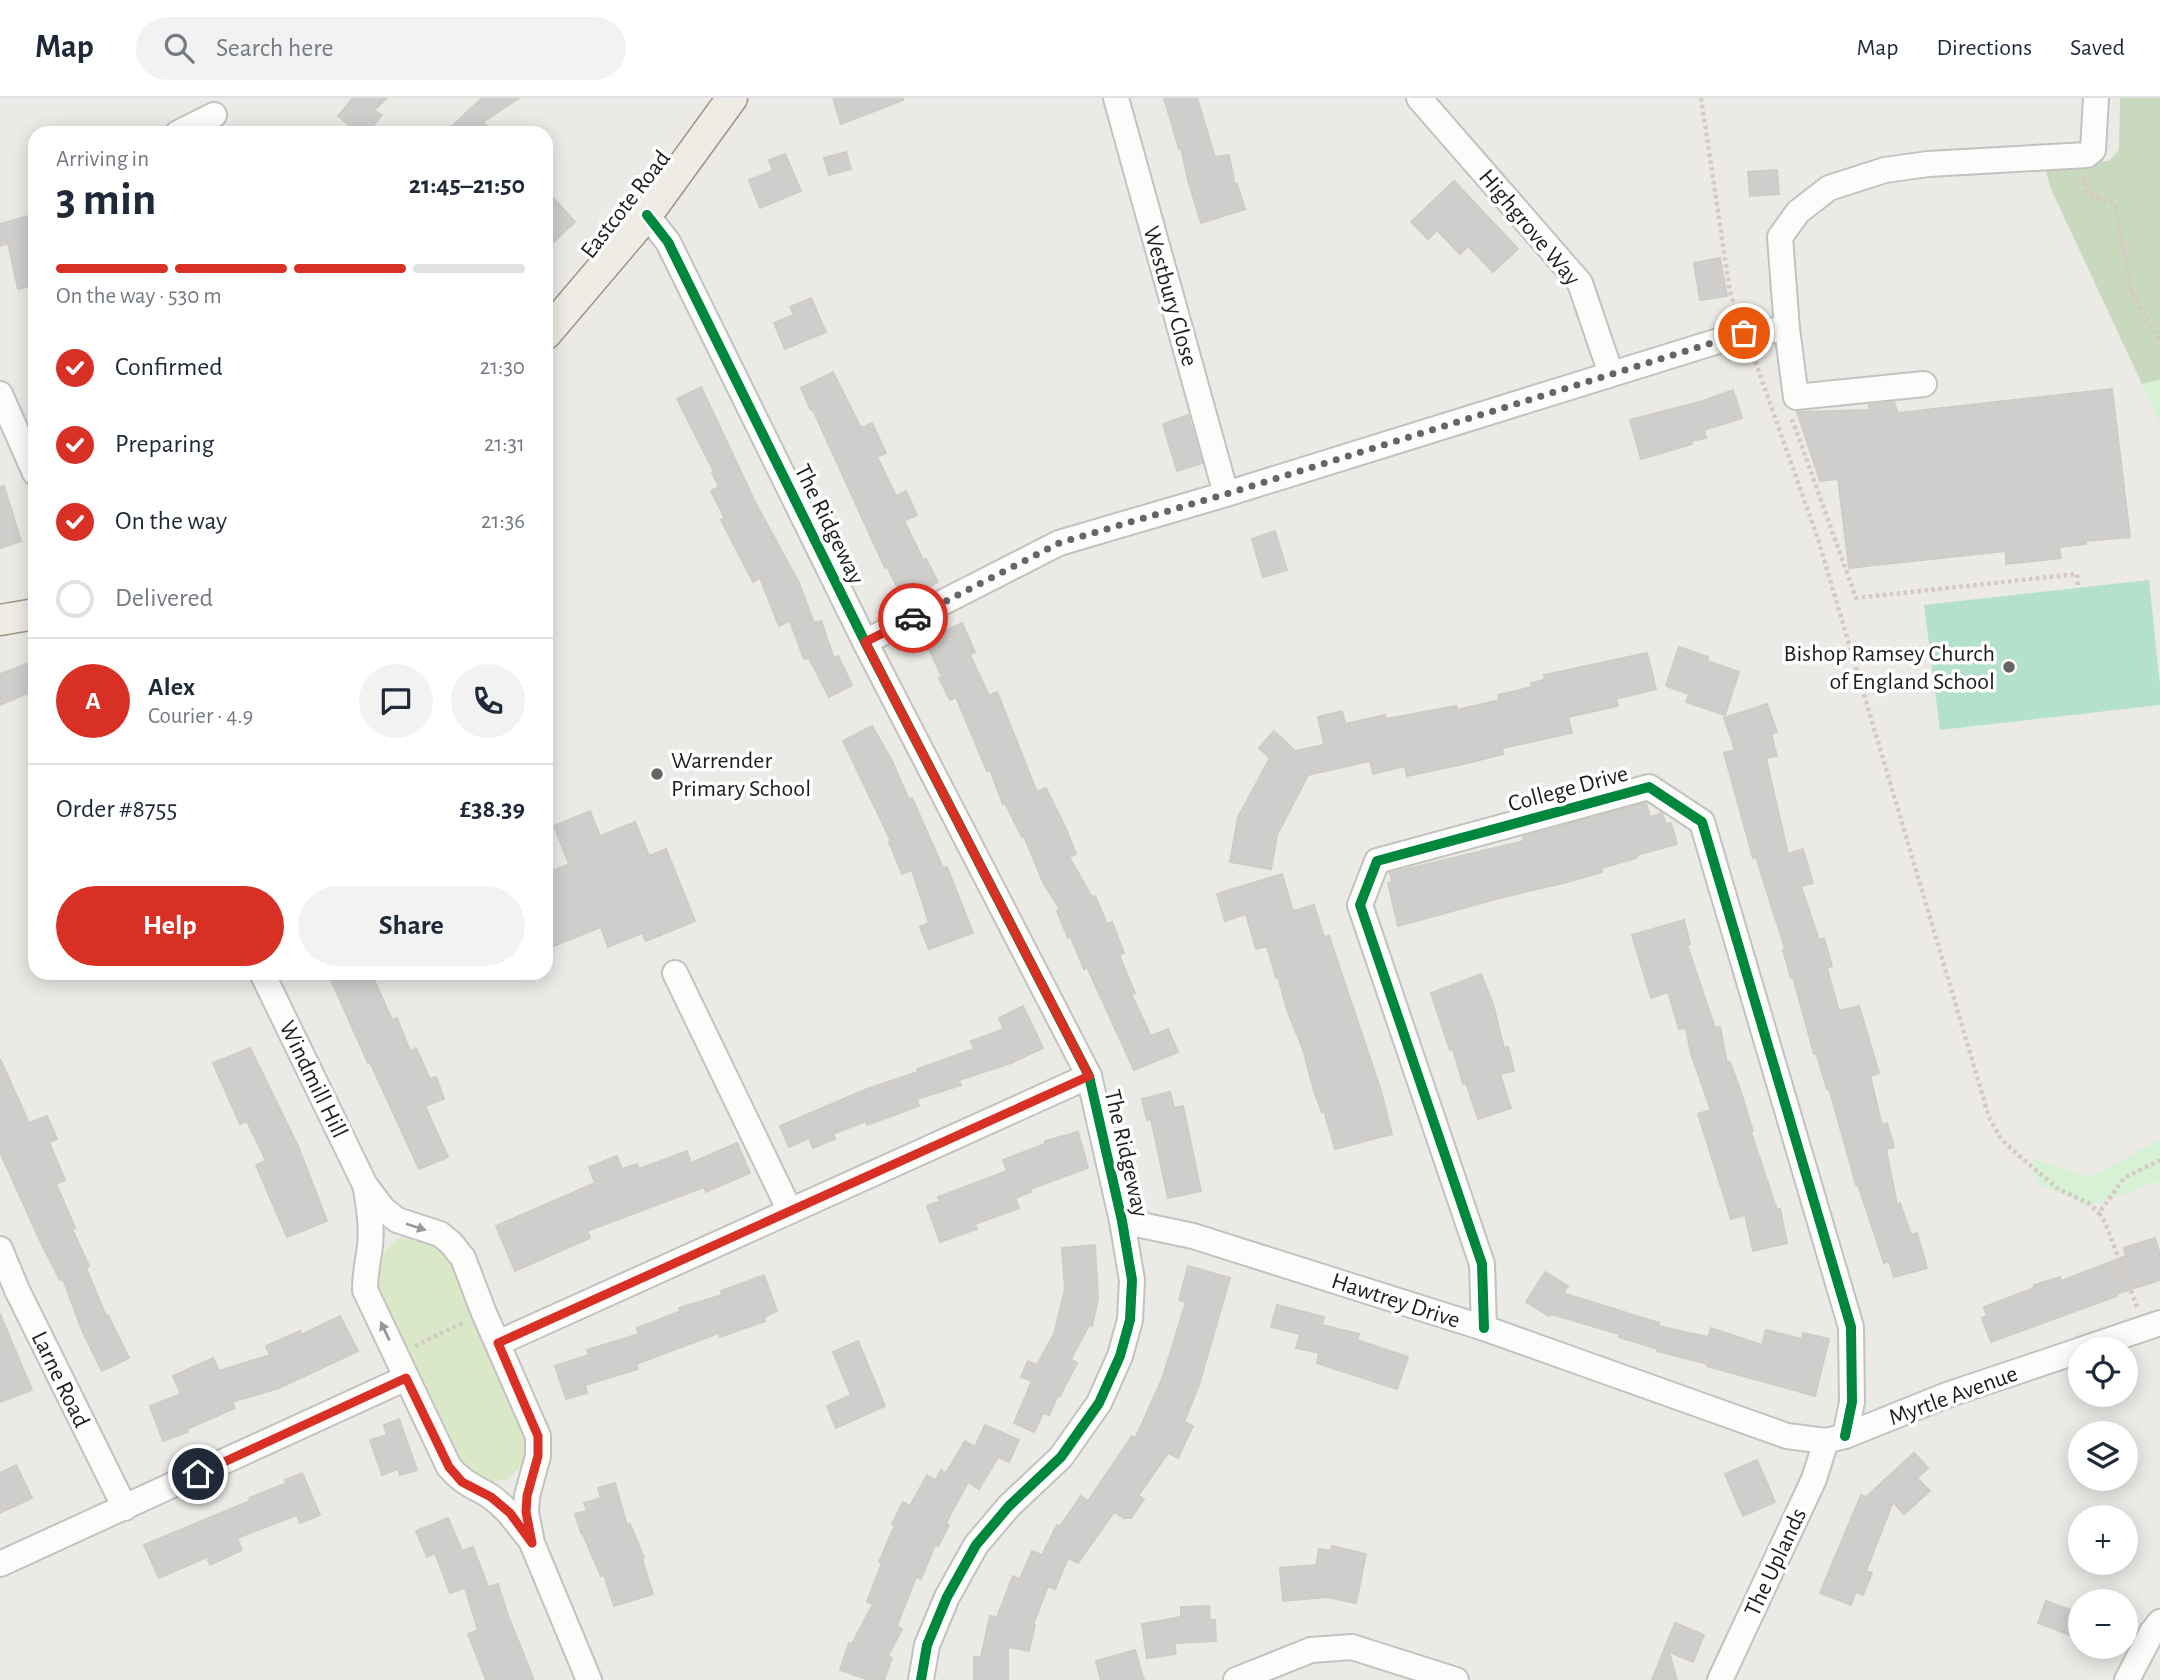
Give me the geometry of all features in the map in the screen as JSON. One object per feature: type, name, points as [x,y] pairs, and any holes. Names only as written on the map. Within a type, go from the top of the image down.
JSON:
[{"type":"main road","name":"Eastcote Road","points":[[553,326],[647,215],[732,98]]},
{"type":"main road","points":[[0,620],[28,615]]},
{"type":"street","name":"Westbury Close","points":[[1116,98],[1226,494]]},
{"type":"street","name":"Highgrove Way","points":[[1419,98],[1580,283],[1611,374]]},
{"type":"street","points":[[1924,384],[1796,397],[1780,237],[1798,212],[1829,188],[1885,170],[1928,164],[2087,155],[2093,150],[2096,98]]},
{"type":"street","points":[[193,126],[214,116]]},
{"type":"street","name":"The Ridgeway","points":[[647,215],[668,242],[865,642],[1089,1076],[1122,1221],[1132,1280],[1130,1320],[1120,1356],[1099,1403],[1061,1457],[1009,1506],[976,1545],[947,1597],[927,1645],[921,1680]]},
{"type":"street","points":[[865,642],[1059,543],[1226,494],[1744,333],[1787,328]]},
{"type":"street","points":[[0,394],[28,457]]},
{"type":"street","name":"College Drive","points":[[1484,1328],[1482,1264],[1360,905],[1377,861],[1648,788],[1702,822],[1851,1327],[1852,1402],[1836,1439]]},
{"type":"street","points":[[675,972],[790,1211]]},
{"type":"street","name":"Windmill Hill","points":[[265,980],[365,1185],[383,1209],[397,1220],[439,1234],[452,1243],[463,1258],[538,1436],[538,1456],[527,1496],[526,1512],[532,1543],[589,1680]]},
{"type":"street","points":[[498,1343],[1089,1076]]},
{"type":"street","name":"Windmill Hill","points":[[365,1185],[371,1228],[365,1290],[406,1378],[449,1467],[462,1482],[491,1497],[510,1513],[532,1543]]},
{"type":"street","name":"Hawtrey Drive","points":[[1122,1221],[1193,1236],[1484,1328],[1787,1436],[1836,1439]]},
{"type":"street","name":"Larne Road","points":[[0,1249],[17,1290],[125,1508]]},
{"type":"street","name":"Myrtle Avenue","points":[[2120,1337],[2158,1324]]},
{"type":"street","name":"Myrtle Avenue","points":[[1836,1439],[1947,1395],[2068,1355]]},
{"type":"street","points":[[0,1564],[406,1378]]},
{"type":"street","name":"The Uplands","points":[[1720,1680],[1814,1479],[1836,1439]]},
{"type":"street","points":[[2127,1680],[2160,1622]]},
{"type":"street","points":[[1236,1680],[1311,1650],[1352,1647],[1456,1680]]},
{"type":"path","points":[[1701,98],[1730,292],[1818,539],[1989,1117],[2001,1139],[2017,1154],[2057,1188],[2088,1203],[2099,1213],[2105,1222],[2137,1310],[2158,1324]]},
{"type":"path","points":[[2087,155],[2084,180],[2087,194],[2115,204],[2132,294],[2160,341]]},
{"type":"path","points":[[1796,397],[1789,409],[1856,598],[2077,574],[2078,587]]},
{"type":"path","points":[[2099,1213],[2124,1178],[2160,1160]]},
{"type":"path","points":[[410,1349],[466,1321]]},
{"type":"green space","points":[[2120,98],[2160,98],[2160,380],[2142,384],[2050,187],[2044,163],[2109,161],[2119,150]]},
{"type":"green space","points":[[2160,380],[2160,424],[2142,384]]},
{"type":"green space","points":[[2149,580],[2160,705],[1940,730],[1924,605]]},
{"type":"green space","points":[[2160,1139],[2160,1181],[2088,1206],[2041,1185],[2036,1177],[2033,1159],[2091,1177]]},
{"type":"green space","points":[[423,1237],[445,1249],[454,1263],[529,1439],[524,1464],[506,1480],[483,1482],[457,1467],[379,1296],[377,1270],[385,1252],[398,1238]]},
{"type":"building","points":[[353,98],[387,98],[374,110],[382,115],[373,126],[350,126],[338,116]]},
{"type":"building","points":[[482,98],[519,98],[483,122],[487,126],[452,126]]},
{"type":"building","points":[[833,98],[903,98],[903,100],[841,124]]},
{"type":"building","points":[[1164,98],[1197,98],[1215,157],[1229,155],[1235,185],[1237,184],[1245,209],[1201,223],[1181,148],[1179,149]]},
{"type":"building","points":[[846,152],[851,169],[829,175],[824,158]]},
{"type":"building","points":[[785,154],[801,191],[760,208],[749,180],[773,171],[769,160]]},
{"type":"building","points":[[1777,170],[1779,194],[1750,196],[1748,172]]},
{"type":"building","points":[[1454,181],[1518,249],[1493,272],[1468,246],[1460,254],[1437,230],[1428,239],[1411,222]]},
{"type":"building","points":[[553,198],[575,222],[553,242]]},
{"type":"building","points":[[28,216],[28,287],[18,289],[8,243],[0,246],[0,224]]},
{"type":"building","points":[[1720,258],[1727,296],[1700,300],[1694,263]]},
{"type":"building","points":[[811,298],[826,332],[785,349],[774,323],[794,315],[790,307]]},
{"type":"building","points":[[833,372],[861,428],[872,423],[886,453],[877,457],[896,496],[906,491],[917,515],[904,521],[923,560],[926,559],[938,582],[904,600],[887,567],[885,568],[801,388]]},
{"type":"building","points":[[701,387],[756,504],[799,583],[814,623],[821,621],[834,658],[838,656],[852,685],[829,697],[809,658],[804,659],[790,621],[779,626],[760,578],[753,582],[721,520],[725,519],[711,491],[719,487],[712,473],[714,472],[677,399]]},
{"type":"building","points":[[2112,389],[2130,537],[2086,541],[2086,544],[2059,547],[2061,558],[2006,564],[2006,551],[1849,568],[1838,479],[1820,481],[1797,412],[1870,410],[1869,405],[1894,402],[1898,413]]},
{"type":"building","points":[[1733,390],[1742,418],[1704,430],[1706,438],[1691,441],[1692,444],[1641,459],[1630,420],[1703,401]]},
{"type":"building","points":[[1188,415],[1202,463],[1177,471],[1163,424]]},
{"type":"building","points":[[4,486],[21,541],[0,548],[0,487]]},
{"type":"building","points":[[1275,531],[1287,570],[1263,577],[1252,539]]},
{"type":"building","points":[[962,623],[975,652],[970,655],[989,696],[997,692],[1037,792],[1046,788],[1067,831],[1076,854],[1069,857],[1092,897],[1095,896],[1107,924],[1112,922],[1124,953],[1119,955],[1135,993],[1131,994],[1151,1036],[1168,1029],[1178,1052],[1134,1070],[1087,967],[1084,969],[1071,937],[1068,938],[1057,911],[1060,910],[1043,882],[1024,836],[1022,837],[1005,803],[1003,804],[990,770],[987,771],[956,697],[950,700],[939,678],[942,677],[925,640]]},
{"type":"building","points":[[1679,647],[1708,657],[1707,661],[1739,672],[1725,715],[1686,702],[1689,694],[1666,686]]},
{"type":"building","points":[[1647,653],[1656,689],[1616,699],[1618,706],[1568,717],[1572,733],[1502,748],[1503,754],[1407,776],[1405,766],[1373,774],[1370,761],[1308,775],[1277,835],[1271,869],[1230,862],[1238,817],[1270,758],[1259,748],[1274,731],[1295,751],[1324,745],[1318,717],[1342,711],[1345,724],[1385,715],[1386,719],[1456,706],[1457,710],[1499,700],[1498,695],[1532,687],[1531,683],[1545,680],[1544,675]]},
{"type":"building","points":[[28,664],[28,693],[0,705],[0,674]]},
{"type":"building","points":[[1767,704],[1777,732],[1771,734],[1777,756],[1766,758],[1788,854],[1803,849],[1813,883],[1801,886],[1819,940],[1824,938],[1832,966],[1827,968],[1839,1011],[1859,1006],[1879,1073],[1870,1076],[1882,1125],[1887,1123],[1894,1147],[1886,1149],[1897,1205],[1900,1203],[1911,1235],[1917,1233],[1927,1268],[1894,1277],[1889,1261],[1884,1263],[1856,1185],[1829,1088],[1827,1089],[1816,1053],[1814,1054],[1783,950],[1785,949],[1756,857],[1753,858],[1724,753],[1735,750],[1724,718]]},
{"type":"building","points":[[872,726],[891,759],[909,800],[912,798],[943,868],[947,867],[973,933],[929,949],[920,927],[929,923],[912,870],[902,874],[889,842],[891,841],[843,741]]},
{"type":"building","points":[[1646,803],[1650,817],[1662,813],[1666,824],[1671,823],[1677,844],[1601,868],[1602,872],[1398,926],[1388,883],[1392,882],[1390,873],[1524,841],[1523,837]]},
{"type":"building","points":[[590,811],[600,836],[635,822],[649,856],[666,849],[695,921],[646,941],[642,933],[608,947],[601,927],[553,946],[553,871],[569,864],[554,826]]},
{"type":"building","points":[[1282,874],[1293,911],[1314,905],[1324,937],[1329,936],[1381,1091],[1392,1134],[1335,1149],[1267,946],[1256,949],[1246,914],[1225,921],[1217,894]]},
{"type":"building","points":[[1684,920],[1690,944],[1687,945],[1715,1028],[1720,1027],[1727,1063],[1730,1062],[1740,1089],[1777,1210],[1780,1209],[1787,1243],[1753,1251],[1745,1215],[1731,1219],[1698,1114],[1711,1110],[1691,1054],[1686,1028],[1679,1029],[1668,992],[1651,998],[1632,935]]},
{"type":"building","points":[[1481,974],[1514,1071],[1500,1074],[1511,1108],[1478,1119],[1466,1083],[1463,1084],[1453,1049],[1450,1050],[1431,993]]},
{"type":"building","points":[[331,980],[374,980],[392,1020],[397,1018],[410,1051],[416,1048],[430,1079],[436,1077],[444,1099],[425,1106],[448,1157],[419,1169],[370,1062],[368,1063]]},
{"type":"building","points":[[1023,1006],[1043,1048],[1011,1063],[959,1080],[961,1085],[917,1099],[919,1106],[867,1125],[866,1121],[833,1134],[835,1139],[813,1148],[809,1138],[789,1147],[780,1126],[867,1089],[918,1072],[917,1069],[974,1049],[971,1041],[1004,1029],[999,1018]]},
{"type":"building","points":[[250,1048],[298,1146],[327,1221],[287,1237],[256,1165],[266,1161],[247,1121],[240,1124],[213,1063]]},
{"type":"building","points":[[0,1059],[29,1123],[47,1116],[57,1139],[49,1142],[65,1180],[56,1184],[75,1228],[72,1229],[89,1266],[86,1268],[106,1316],[108,1315],[129,1358],[102,1371],[81,1328],[63,1279],[60,1280],[41,1243],[0,1152]]},
{"type":"building","points":[[1170,1092],[1174,1108],[1183,1106],[1201,1191],[1168,1198],[1151,1119],[1147,1120],[1142,1099]]},
{"type":"building","points":[[1078,1132],[1088,1168],[1030,1189],[1031,1192],[1015,1198],[1019,1208],[975,1224],[977,1229],[940,1242],[927,1206],[940,1201],[938,1197],[1007,1171],[1003,1160],[1045,1144],[1045,1141]]},
{"type":"building","points":[[737,1143],[750,1173],[706,1192],[704,1187],[587,1231],[590,1238],[515,1271],[496,1226],[595,1183],[589,1167],[617,1156],[622,1169],[637,1164],[639,1169],[687,1151],[691,1163]]},
{"type":"building","points":[[2155,1238],[2160,1255],[2160,1280],[1991,1342],[1982,1318],[1987,1316],[1984,1307],[2034,1288],[2034,1285],[2060,1277],[2061,1281],[2126,1256],[2124,1248]]},
{"type":"building","points":[[1095,1245],[1098,1299],[1092,1326],[1089,1325],[1071,1359],[1077,1363],[1060,1396],[1058,1395],[1049,1415],[1043,1413],[1034,1432],[1014,1423],[1032,1381],[1021,1377],[1028,1361],[1037,1365],[1054,1334],[1065,1289],[1062,1248]]},
{"type":"building","points":[[1188,1266],[1230,1278],[1199,1385],[1184,1422],[1193,1426],[1178,1458],[1168,1453],[1138,1496],[1144,1499],[1131,1518],[1124,1518],[1114,1512],[1078,1563],[1068,1558],[1055,1589],[1048,1586],[1033,1625],[1029,1651],[1008,1647],[1008,1680],[974,1680],[974,1657],[981,1657],[990,1616],[997,1617],[1013,1576],[1020,1579],[1032,1551],[1042,1555],[1057,1525],[1060,1526],[1081,1496],[1088,1501],[1132,1436],[1135,1439],[1162,1379],[1186,1302],[1179,1300]]},
{"type":"building","points":[[1545,1272],[1568,1286],[1563,1293],[1659,1323],[1658,1326],[1708,1337],[1711,1328],[1762,1345],[1766,1330],[1802,1339],[1803,1333],[1829,1339],[1815,1396],[1657,1351],[1658,1349],[1619,1337],[1619,1334],[1551,1314],[1549,1316],[1526,1302]]},
{"type":"building","points":[[764,1275],[777,1311],[764,1317],[765,1321],[720,1337],[719,1333],[636,1364],[638,1369],[585,1385],[587,1393],[566,1399],[555,1366],[589,1355],[587,1350],[639,1334],[637,1328],[681,1311],[679,1308],[722,1295],[721,1291]]},
{"type":"building","points":[[1277,1305],[1324,1317],[1322,1325],[1359,1334],[1357,1340],[1408,1357],[1397,1389],[1317,1363],[1319,1353],[1296,1348],[1300,1334],[1271,1327]]},
{"type":"building","points":[[0,1314],[32,1390],[0,1402]]},
{"type":"building","points":[[340,1316],[358,1351],[279,1388],[232,1402],[235,1408],[187,1429],[188,1432],[163,1441],[150,1406],[181,1394],[173,1376],[213,1358],[219,1371],[270,1355],[266,1346],[300,1331],[301,1335]]},
{"type":"building","points":[[858,1341],[885,1406],[836,1428],[827,1406],[851,1395],[833,1352]]},
{"type":"building","points":[[399,1419],[417,1470],[400,1475],[398,1469],[382,1475],[370,1440],[387,1435],[384,1425]]},
{"type":"building","points":[[985,1425],[1019,1440],[1009,1462],[998,1457],[979,1489],[968,1482],[946,1523],[949,1525],[938,1546],[935,1545],[921,1579],[916,1577],[897,1626],[902,1629],[888,1656],[892,1658],[884,1680],[869,1680],[840,1670],[849,1643],[852,1644],[873,1604],[867,1602],[882,1563],[879,1562],[895,1525],[892,1524],[903,1502],[910,1506],[927,1475],[936,1480],[941,1470],[946,1473],[965,1441],[975,1447]]},
{"type":"building","points":[[1914,1453],[1928,1468],[1917,1478],[1930,1491],[1904,1514],[1893,1502],[1866,1571],[1872,1573],[1863,1595],[1856,1592],[1851,1605],[1820,1593],[1861,1495],[1866,1497]]},
{"type":"building","points":[[1757,1460],[1775,1502],[1743,1516],[1725,1474]]},
{"type":"building","points":[[16,1465],[32,1498],[0,1513],[0,1473]]},
{"type":"building","points":[[302,1473],[320,1515],[300,1523],[297,1515],[237,1538],[242,1550],[210,1565],[207,1557],[159,1578],[144,1545],[250,1501],[249,1498],[287,1483],[285,1480]]},
{"type":"building","points":[[615,1483],[627,1525],[630,1524],[644,1558],[642,1559],[653,1594],[614,1606],[604,1575],[601,1576],[575,1514],[587,1511],[584,1503],[601,1498],[598,1488]]},
{"type":"building","points":[[448,1518],[462,1551],[473,1547],[488,1587],[498,1584],[534,1680],[486,1680],[468,1634],[478,1630],[465,1588],[450,1593],[435,1553],[427,1557],[416,1531]]},
{"type":"building","points":[[1332,1546],[1366,1554],[1356,1603],[1327,1597],[1283,1601],[1280,1568],[1316,1565],[1319,1549],[1331,1551]]},
{"type":"building","points":[[2046,1601],[2068,1609],[2068,1634],[2038,1623]]},
{"type":"building","points":[[1209,1606],[1210,1620],[1215,1620],[1216,1641],[1174,1643],[1176,1654],[1147,1658],[1142,1624],[1181,1617],[1181,1607]]},
{"type":"building","points":[[1675,1623],[1704,1635],[1693,1662],[1669,1652],[1677,1680],[1652,1680]]},
{"type":"building","points":[[1135,1650],[1144,1680],[1101,1680],[1096,1661]]},
{"type":"cycle path","points":[[647,215],[668,242],[865,642],[1089,1076],[1122,1221],[1132,1280],[1130,1320],[1120,1356],[1099,1403],[1061,1457],[1009,1506],[976,1545],[947,1597],[927,1645],[921,1680]]},
{"type":"cycle path","points":[[1484,1328],[1482,1264],[1360,905],[1377,861],[1649,787],[1702,822],[1851,1327],[1852,1402],[1845,1436]]},
{"type":"way so far","points":[[913,618],[1059,543],[1226,494],[1744,333]]},
{"type":"place","name":"Bishop Ramsey Church of England School","points":[[2009,667]]},
{"type":"place","name":"Warrender Primary School","points":[[657,774]]},
{"type":"route","points":[[198,1474],[406,1378],[449,1467],[462,1482],[491,1497],[510,1513],[532,1543],[526,1512],[527,1496],[538,1456],[538,1436],[498,1343],[1089,1076],[865,642],[913,618]]}]
